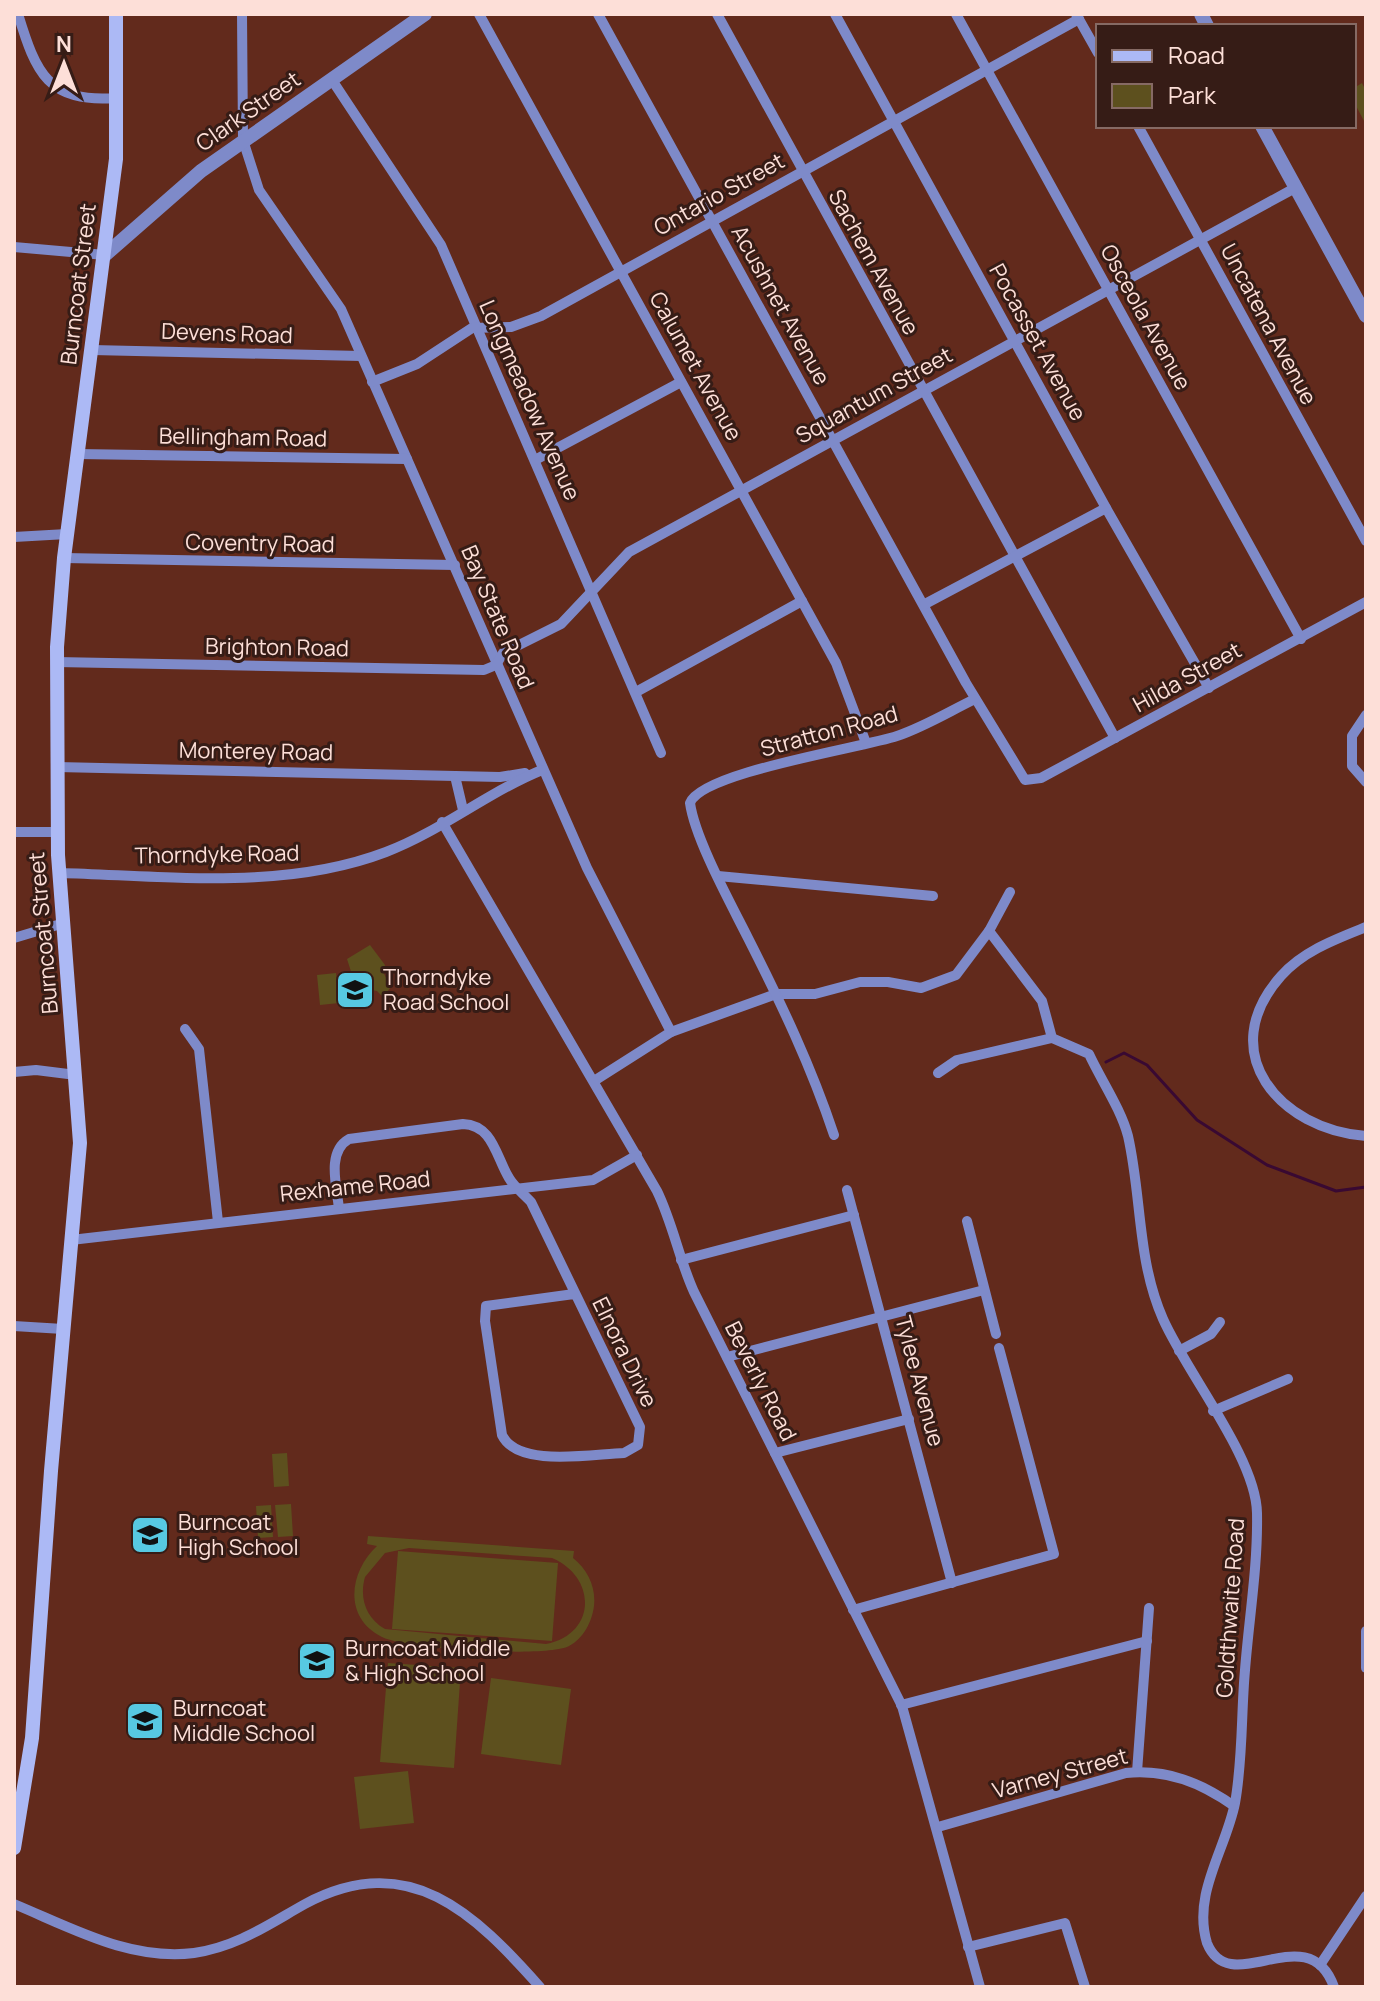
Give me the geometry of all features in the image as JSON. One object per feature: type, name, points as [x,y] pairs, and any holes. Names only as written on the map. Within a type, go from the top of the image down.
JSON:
[{"type":"main road","name":"Burncoat Street","points":[[14,1848],[32,1738],[80,1143],[57,832],[56,662],[64,558],[116,159],[116,14]]},
{"type":"street","points":[[18,14],[32,58],[52,86],[70,96],[116,98]]},
{"type":"street","name":"Bay State Road","points":[[242,14],[243,140],[259,190],[333,296],[604,906],[671,1032]]},
{"type":"street","name":"Clark Street","points":[[105,255],[183,185],[425,14]]},
{"type":"street","name":"Calumet Avenue","points":[[479,14],[802,601],[841,675],[866,743]]},
{"type":"street","name":"Acushnet Avenue","points":[[598,14],[975,699],[1025,781]]},
{"type":"street","name":"Sachem Avenue","points":[[717,14],[1115,738]]},
{"type":"street","name":"Pocasset Avenue","points":[[835,14],[1106,508],[1209,688]]},
{"type":"street","name":"Osceola Avenue","points":[[956,14],[1301,639]]},
{"type":"street","points":[[1078,16],[1096,49]]},
{"type":"street","name":"Ontario Street","points":[[372,382],[417,364],[476,328],[511,327],[531,320],[894,123],[1078,16]]},
{"type":"street","name":"Longmeadow Avenue","points":[[332,80],[441,245],[661,753]]},
{"type":"street","name":"Uncatena Avenue","points":[[1139,128],[1366,541]]},
{"type":"street","points":[[1263,128],[1366,316]]},
{"type":"street","name":"Squantum Street","points":[[496,665],[503,653],[561,624],[629,552],[1295,188]]},
{"type":"street","points":[[14,247],[105,255]]},
{"type":"street","name":"Devens Road","points":[[92,350],[361,356]]},
{"type":"street","points":[[535,460],[681,382]]},
{"type":"street","name":"Bellingham Road","points":[[78,454],[407,459]]},
{"type":"street","points":[[925,604],[1106,508]]},
{"type":"street","points":[[14,537],[67,534]]},
{"type":"street","name":"Coventry Road","points":[[64,558],[455,565]]},
{"type":"street","points":[[636,692],[802,601]]},
{"type":"street","name":"Hilda Street","points":[[1025,781],[1041,778],[1366,602]]},
{"type":"street","name":"Brighton Road","points":[[56,662],[484,670],[496,665]]},
{"type":"street","name":"Stratton Road","points":[[718,876],[692,816],[692,798],[698,791],[743,774],[904,733],[975,699]]},
{"type":"street","points":[[1366,715],[1352,736],[1352,766],[1366,782]]},
{"type":"street","name":"Monterey Road","points":[[57,767],[500,777],[542,770]]},
{"type":"street","name":"Thorndyke Road","points":[[60,873],[281,876],[320,872],[400,846],[542,770]]},
{"type":"street","points":[[455,776],[463,810]]},
{"type":"street","name":"Beverly Road","points":[[442,822],[669,1215],[681,1260],[901,1705],[938,1827],[980,1987]]},
{"type":"street","points":[[14,832],[57,832]]},
{"type":"street","points":[[718,876],[933,896]]},
{"type":"street","points":[[718,876],[809,1063],[834,1135]]},
{"type":"street","points":[[594,1081],[671,1032],[776,994],[815,994],[860,982],[888,982],[921,988],[956,975],[989,931],[1010,892]]},
{"type":"street","points":[[14,938],[64,923]]},
{"type":"street","points":[[1366,927],[1309,952],[1283,973],[1263,1000],[1254,1028],[1259,1069],[1280,1103],[1326,1129],[1366,1136]]},
{"type":"street","points":[[938,1073],[957,1060],[1052,1038],[1042,1001],[989,931]]},
{"type":"street","points":[[185,1029],[199,1049],[218,1222]]},
{"type":"street","name":"Goldthwaite Road","points":[[1052,1038],[1089,1054],[1127,1134],[1143,1258],[1163,1320],[1249,1473],[1257,1512],[1234,1806],[1205,1896],[1204,1928],[1217,1962],[1245,1972],[1262,1971],[1291,1958],[1320,1965]]},
{"type":"street","points":[[14,1072],[36,1070],[76,1075]]},
{"type":"street","name":"Elnora Drive","points":[[339,1209],[334,1160],[341,1143],[362,1135],[463,1124],[481,1127],[487,1133],[510,1181],[531,1202],[636,1418],[641,1436],[638,1445],[624,1453],[523,1455],[506,1444],[502,1435],[484,1313],[493,1303],[574,1294]]},
{"type":"street","name":"Rexhame Road","points":[[71,1240],[593,1180],[637,1155]]},
{"type":"street","name":"Tylee Avenue","points":[[847,1190],[952,1583]]},
{"type":"street","points":[[681,1260],[854,1215]]},
{"type":"street","points":[[967,1221],[996,1334]]},
{"type":"street","points":[[727,1357],[984,1290]]},
{"type":"street","points":[[1179,1351],[1211,1334],[1220,1322]]},
{"type":"street","points":[[14,1326],[63,1329]]},
{"type":"street","points":[[853,1610],[1054,1554],[999,1348]]},
{"type":"street","points":[[1213,1411],[1288,1379]]},
{"type":"street","points":[[775,1453],[909,1419]]},
{"type":"street","points":[[1137,1772],[1149,1608]]},
{"type":"street","points":[[1366,1631],[1366,1668]]},
{"type":"street","points":[[901,1705],[1147,1641]]},
{"type":"street","name":"Varney Street","points":[[938,1827],[1137,1772],[1184,1778],[1234,1806]]},
{"type":"street","points":[[14,1904],[126,1948],[193,1953],[245,1938],[331,1893],[360,1887],[403,1885],[462,1909],[494,1937],[540,1987]]},
{"type":"street","points":[[1334,1987],[1320,1965],[1366,1896]]},
{"type":"street","points":[[968,1947],[1065,1923],[1085,1987]]},
{"type":"green space","points":[[1362,83],[1366,91],[1364,121],[1356,106],[1356,87]]},
{"type":"green space","points":[[370,945],[385,965],[383,972],[391,987],[383,997],[377,991],[356,987],[347,959]]},
{"type":"green space","points":[[336,973],[339,1003],[320,1005],[317,975]]},
{"type":"green space","points":[[287,1453],[289,1486],[274,1487],[272,1454]]},
{"type":"green space","points":[[291,1504],[293,1536],[278,1537],[275,1505]]},
{"type":"green space","points":[[271,1505],[273,1537],[258,1538],[256,1506]]},
{"type":"green space","points":[[368,1536],[574,1551],[573,1558],[587,1573],[592,1586],[594,1606],[591,1618],[579,1639],[556,1650],[476,1650],[418,1645],[382,1637],[369,1628],[356,1606],[356,1581],[368,1556],[377,1546],[367,1544]],"holes":[[[409,1548],[552,1558],[577,1578],[585,1604],[575,1629],[563,1638],[546,1644],[385,1629],[373,1619],[364,1600],[365,1577],[385,1553]]]},
{"type":"green space","points":[[398,1551],[558,1563],[552,1641],[392,1629]]},
{"type":"green space","points":[[388,1663],[461,1668],[454,1768],[380,1762]]},
{"type":"green space","points":[[491,1678],[571,1689],[561,1765],[481,1754]]},
{"type":"green space","points":[[408,1771],[414,1823],[360,1829],[354,1777]]},
{"type":"waterway","points":[[1106,1062],[1124,1053],[1147,1065],[1197,1120],[1267,1165],[1336,1191],[1366,1187]]},
{"type":"place","name":"Thorndyke Road School","points":[[355,990]]},
{"type":"place","name":"Burncoat High School","points":[[150,1535]]},
{"type":"place","name":"Burncoat Middle & High School","points":[[317,1661]]},
{"type":"place","name":"Burncoat Middle School","points":[[145,1721]]}]
